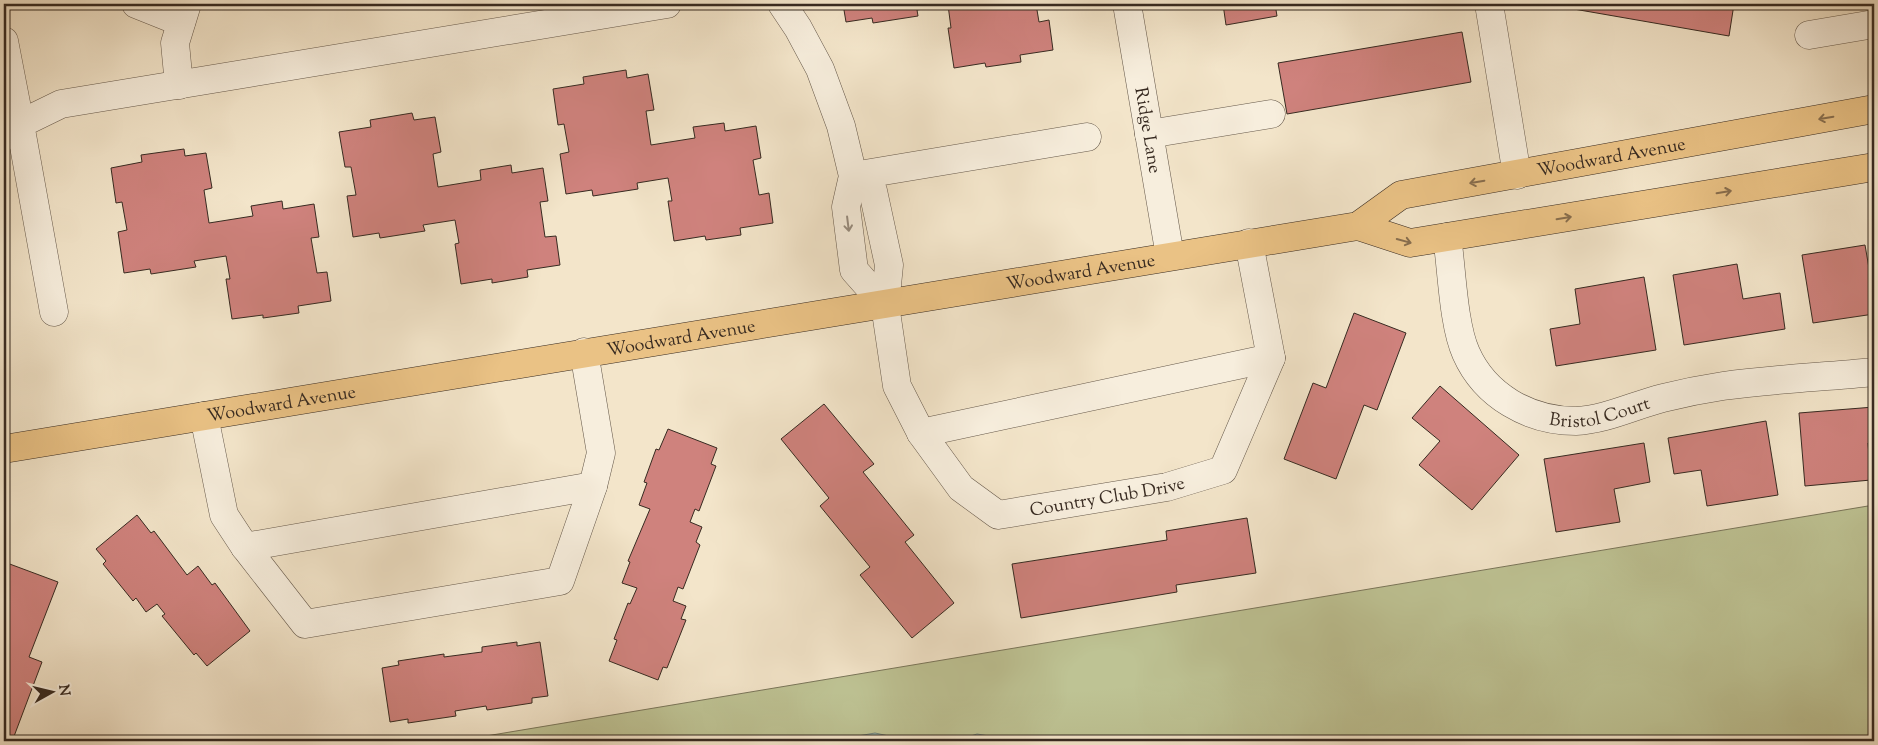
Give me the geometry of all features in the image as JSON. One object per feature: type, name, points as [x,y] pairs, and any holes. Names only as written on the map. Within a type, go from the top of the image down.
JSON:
[{"type":"main road","name":"Woodward Avenue","points":[[4,449],[1358,226],[1401,195],[1874,109]]},
{"type":"main road","name":"Woodward Avenue","points":[[1358,226],[1410,243],[1874,167]]},
{"type":"street","points":[[136,4],[184,13],[175,43],[178,85]]},
{"type":"street","points":[[12,131],[61,104],[178,85],[562,13],[667,4]]},
{"type":"street","points":[[782,4],[798,28],[820,69],[842,126],[853,176],[1087,138]]},
{"type":"street","name":"Ridge Lane","points":[[1127,4],[1170,256]]},
{"type":"street","points":[[1489,4],[1517,175]]},
{"type":"street","points":[[1809,35],[1874,24]]},
{"type":"street","points":[[4,41],[12,131],[54,312]]},
{"type":"street","points":[[1149,134],[1271,114]]},
{"type":"street","name":"Country Club Drive","points":[[853,176],[873,191],[890,265],[885,305],[897,386],[921,433],[961,488],[998,516],[1167,487],[1223,470],[1271,358]]},
{"type":"street","name":"Bristol Court","points":[[1447,237],[1458,326],[1466,352],[1480,376],[1499,396],[1523,411],[1549,419],[1577,421],[1604,416],[1664,398],[1723,386],[1874,372]]},
{"type":"street","points":[[921,433],[1271,358],[1249,243]]},
{"type":"street","points":[[204,416],[224,515],[245,547],[304,624],[560,581],[593,486],[601,453],[584,352]]},
{"type":"street","points":[[245,547],[593,486]]},
{"type":"green space","points":[[1874,505],[1874,741],[456,741]]},
{"type":"water","points":[[875,733],[912,741],[850,741],[858,736]]},
{"type":"water","points":[[977,734],[989,736],[997,741],[955,741]]},
{"type":"building","points":[[843,4],[1036,4],[1039,22],[1049,20],[1053,50],[1020,55],[1021,62],[986,67],[985,63],[954,68],[948,28],[951,28],[948,5],[917,10],[918,16],[873,23],[872,18],[846,22]]},
{"type":"building","points":[[1223,4],[1275,4],[1277,16],[1226,25]]},
{"type":"building","points":[[1545,4],[1734,4],[1729,36]]},
{"type":"building","points":[[1462,32],[1471,82],[1287,114],[1278,63]]},
{"type":"building","points":[[626,70],[627,78],[648,74],[654,110],[646,111],[651,145],[695,138],[693,127],[724,123],[725,131],[756,126],[761,158],[753,160],[759,195],[769,193],[773,223],[740,228],[741,235],[706,240],[705,236],[674,241],[668,201],[672,201],[668,178],[637,183],[638,189],[593,196],[592,190],[566,194],[560,154],[569,152],[564,124],[558,125],[553,89],[584,84],[583,77]]},
{"type":"building","points":[[412,113],[414,120],[435,117],[441,152],[433,154],[438,187],[481,180],[480,170],[511,165],[512,173],[543,168],[548,201],[540,202],[545,237],[556,236],[560,265],[527,270],[528,277],[492,283],[492,279],[461,284],[455,244],[459,243],[455,220],[423,225],[425,231],[380,238],[379,233],[353,237],[347,196],[356,195],[351,167],[345,167],[339,132],[371,127],[370,120]]},
{"type":"building","points":[[184,149],[185,156],[206,153],[212,188],[204,190],[209,223],[253,216],[251,206],[282,201],[283,209],[314,204],[319,237],[311,238],[317,273],[327,272],[331,301],[298,306],[299,313],[263,318],[263,315],[232,319],[226,279],[230,279],[226,256],[194,261],[196,267],[151,274],[150,269],[124,273],[118,232],[127,230],[122,202],[116,203],[111,168],[142,162],[141,155]]},
{"type":"building","points":[[1865,245],[1870,274],[1874,274],[1874,314],[1813,323],[1802,255]]},
{"type":"building","points":[[1737,264],[1743,299],[1780,293],[1785,329],[1684,345],[1673,275]]},
{"type":"building","points":[[1644,277],[1656,350],[1556,366],[1550,329],[1580,324],[1575,289]]},
{"type":"building","points":[[1354,313],[1406,333],[1377,410],[1364,405],[1336,479],[1284,459],[1313,383],[1326,388]]},
{"type":"building","points":[[1440,386],[1519,455],[1472,510],[1419,465],[1440,441],[1412,418]]},
{"type":"building","points":[[824,404],[874,464],[863,472],[914,535],[905,542],[954,603],[912,638],[860,575],[870,567],[820,506],[829,498],[781,439]]},
{"type":"building","points":[[1874,407],[1874,442],[1868,443],[1871,480],[1805,486],[1799,413]]},
{"type":"building","points":[[1766,421],[1778,495],[1707,506],[1701,470],[1674,474],[1668,438]]},
{"type":"building","points":[[668,429],[717,448],[711,464],[716,466],[699,511],[695,509],[690,522],[702,527],[696,542],[700,545],[683,589],[678,587],[673,601],[686,606],[681,619],[686,620],[667,668],[663,667],[658,680],[609,661],[617,640],[614,639],[628,603],[630,604],[637,588],[622,583],[630,562],[628,561],[650,509],[639,505],[647,483],[644,482],[656,449],[659,450]]},
{"type":"building","points":[[1644,443],[1650,482],[1614,489],[1620,522],[1556,532],[1544,459]]},
{"type":"building","points":[[137,515],[151,533],[154,531],[187,575],[198,566],[212,585],[215,583],[250,631],[207,666],[196,653],[194,655],[162,616],[165,614],[157,604],[146,612],[136,598],[133,601],[103,564],[106,561],[96,549]]},
{"type":"building","points":[[1247,518],[1256,573],[1176,585],[1177,592],[1021,618],[1012,564],[1167,540],[1166,531]]},
{"type":"building","points":[[7,563],[58,582],[29,657],[42,662],[13,739],[4,735],[4,572]]},
{"type":"building","points":[[517,642],[517,646],[540,642],[548,696],[532,698],[532,703],[487,710],[486,706],[455,711],[456,716],[408,723],[408,719],[390,722],[382,668],[399,665],[398,661],[444,654],[444,657],[482,652],[482,647]]}]
